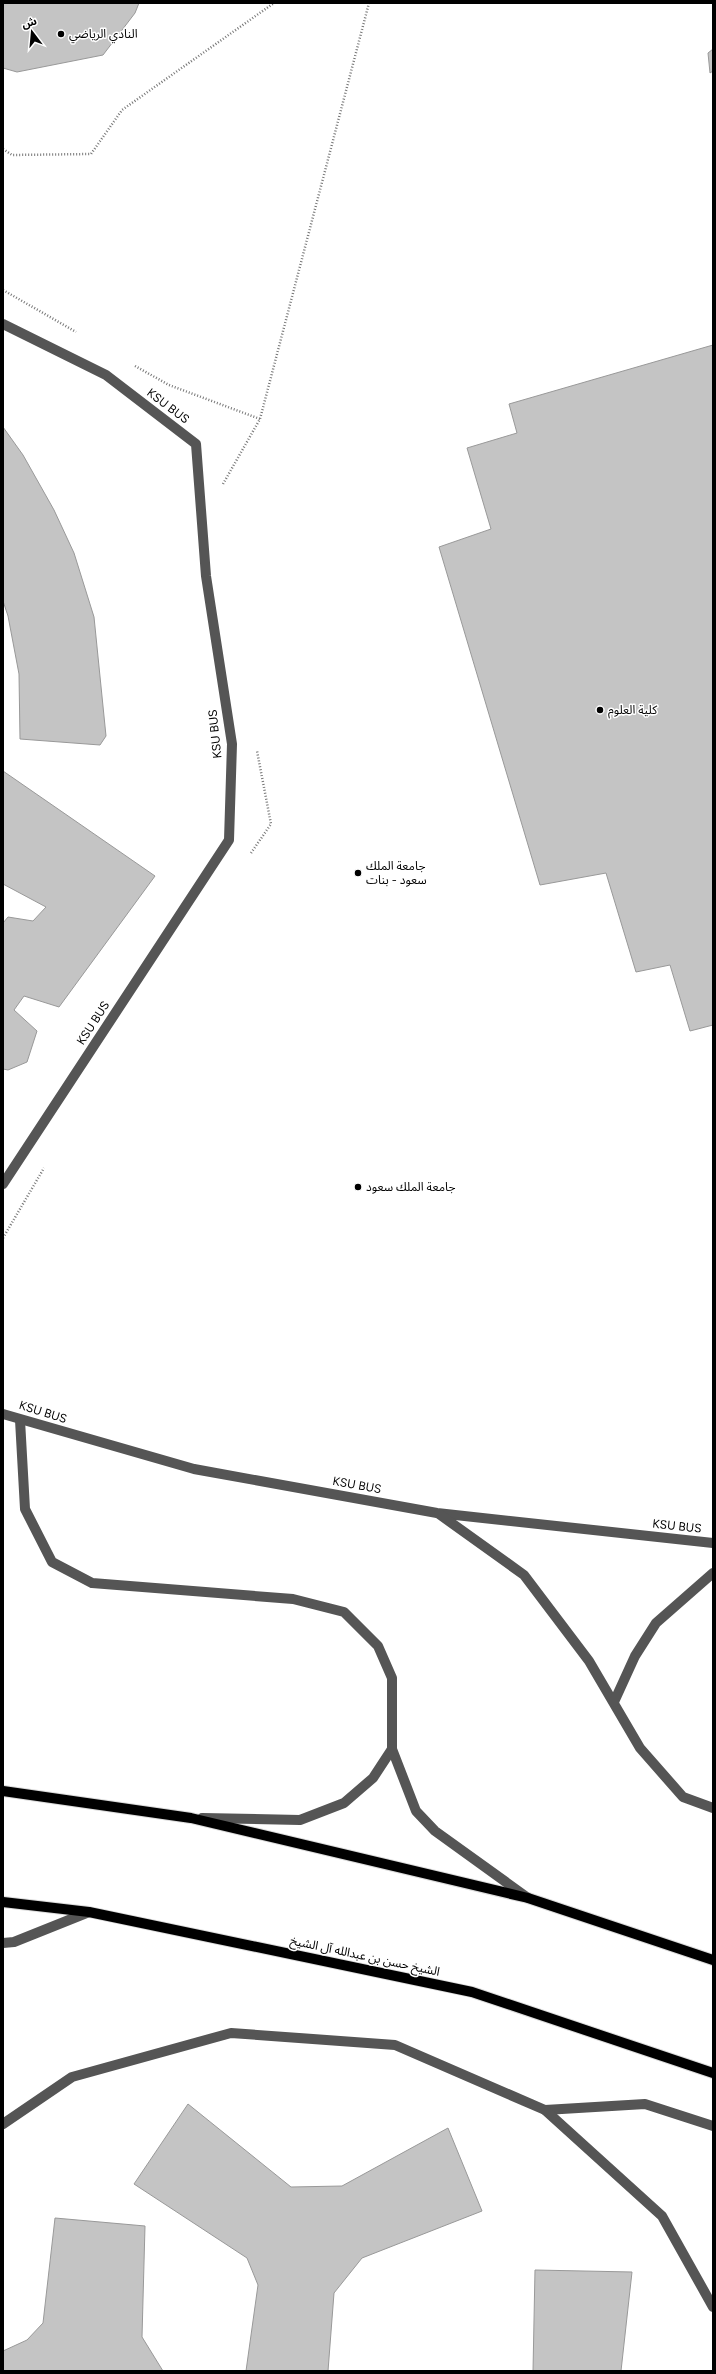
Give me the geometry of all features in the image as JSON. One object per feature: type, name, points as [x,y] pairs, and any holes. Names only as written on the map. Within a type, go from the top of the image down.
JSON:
[{"type":"main road","points":[[3,1791],[191,1818],[528,1898],[713,1960]]},
{"type":"main road","name":"الشيخ حسن بن عبدالله آل الشيخ","points":[[3,1902],[89,1912],[472,1992],[713,2073]]},
{"type":"street","name":"KSU BUS","points":[[3,324],[106,374],[196,444],[206,576],[232,744],[229,840],[3,1184]]},
{"type":"street","name":"KSU BUS","points":[[3,1414],[194,1469],[437,1513],[713,1543]]},
{"type":"street","points":[[20,1420],[25,1509],[52,1562],[92,1583],[293,1600],[344,1612],[378,1646],[392,1678],[392,1749],[416,1811],[435,1831],[528,1898]]},
{"type":"street","points":[[437,1513],[524,1575],[589,1661],[640,1748],[683,1797],[713,1808]]},
{"type":"street","points":[[614,1702],[635,1656],[656,1623],[713,1573]]},
{"type":"street","points":[[191,1818],[300,1820],[344,1803],[373,1778],[392,1749]]},
{"type":"street","points":[[3,1943],[14,1942],[89,1912]]},
{"type":"street","points":[[3,2124],[72,2076],[231,2033],[395,2045],[545,2110],[662,2216],[713,2307]]},
{"type":"street","points":[[545,2110],[645,2104],[713,2126]]},
{"type":"path","points":[[3,149],[12,155],[91,154],[122,110],[274,3]]},
{"type":"path","points":[[222,485],[260,419],[369,3]]},
{"type":"path","points":[[3,290],[79,334]]},
{"type":"path","points":[[134,365],[169,385],[260,419]]},
{"type":"path","points":[[248,856],[271,824],[256,746]]},
{"type":"path","points":[[3,1238],[47,1163]]},
{"type":"building","name":"النادي الرياضي","points":[[3,3],[139,3],[135,13],[103,55],[17,72],[3,68]]},
{"type":"building","points":[[713,49],[713,71],[710,73],[708,53]]},
{"type":"building","name":"كلية العلوم","points":[[713,345],[713,1025],[690,1031],[670,965],[636,972],[606,873],[540,885],[439,547],[491,529],[467,448],[517,433],[509,404]]},
{"type":"building","points":[[3,427],[23,455],[54,510],[74,553],[94,617],[106,736],[100,745],[20,739],[19,674],[8,616],[3,601]]},
{"type":"building","points":[[3,771],[155,876],[59,1007],[24,996],[14,1010],[37,1031],[27,1062],[8,1070],[3,1069],[3,923],[8,917],[33,921],[46,907],[3,884]]},
{"type":"building","points":[[188,2104],[291,2187],[342,2186],[448,2128],[482,2211],[362,2258],[334,2293],[328,2371],[246,2371],[258,2285],[247,2258],[134,2184]]},
{"type":"building","points":[[55,2218],[145,2226],[142,2337],[163,2371],[3,2371],[3,2351],[27,2340],[43,2323]]},
{"type":"building","points":[[535,2270],[632,2272],[621,2371],[533,2371]]},
{"type":"place","name":"النادي الرياضي","points":[[61,34]]},
{"type":"place","name":"كلية العلوم","points":[[600,710]]},
{"type":"place","name":"جامعة الملك سعود - بنات","points":[[358,873]]},
{"type":"place","name":"جامعة الملك سعود","points":[[358,1187]]}]
